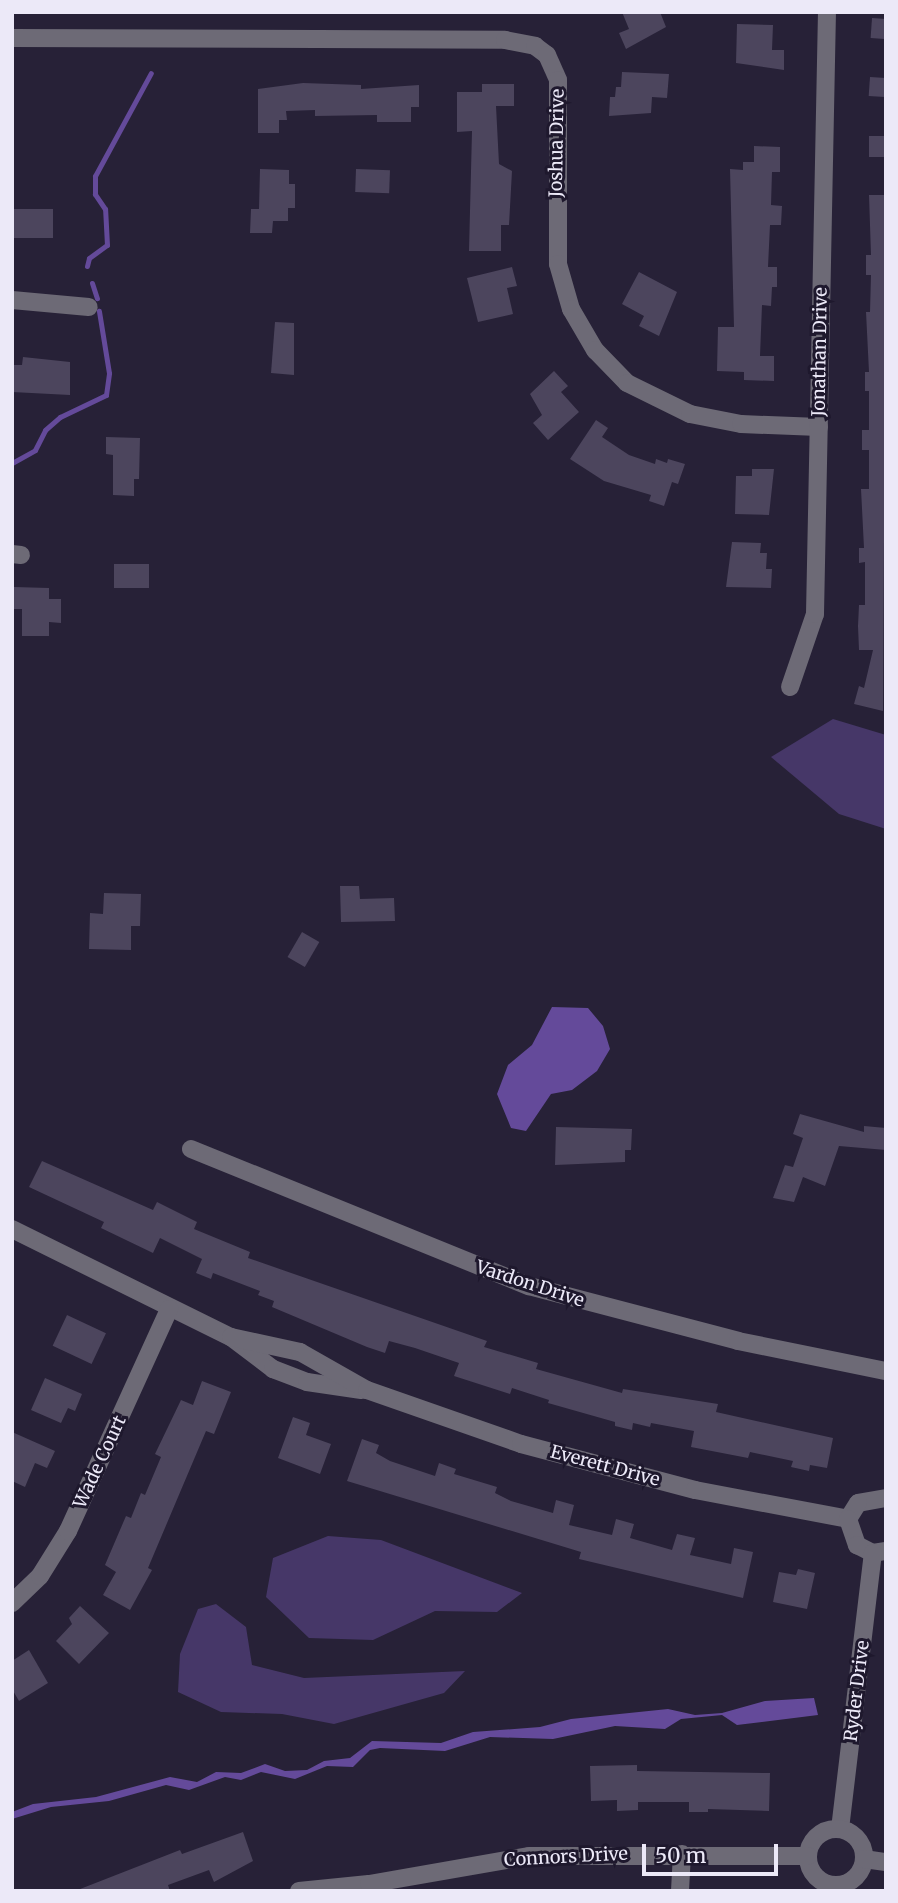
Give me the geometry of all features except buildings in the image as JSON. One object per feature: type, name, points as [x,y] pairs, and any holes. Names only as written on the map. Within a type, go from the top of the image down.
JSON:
[{"type":"street","name":"Jonathan Drive","points":[[790,687],[815,614],[827,12]]},
{"type":"street","name":"Joshua Drive","points":[[12,38],[505,40],[535,46],[547,55],[558,80],[558,264],[571,309],[595,350],[626,383],[690,414],[741,424],[818,426]]},
{"type":"street","points":[[12,300],[89,307]]},
{"type":"street","name":"Vardon Drive","points":[[191,1149],[529,1286],[726,1338],[886,1371]]},
{"type":"street","name":"Everett Drive","points":[[12,1229],[169,1309],[231,1336],[300,1352],[367,1390]]},
{"type":"street","name":"Wade Court","points":[[12,1603],[40,1576],[68,1531],[169,1309]]},
{"type":"street","name":"Everett Drive","points":[[231,1336],[281,1373],[307,1382],[367,1390],[576,1459],[695,1490],[848,1519]]},
{"type":"street","points":[[879,1552],[857,1545],[848,1519],[858,1503],[886,1498]]},
{"type":"street","name":"Ryder Drive","points":[[840,1829],[879,1552]]},
{"type":"street","points":[[840,1829],[859,1842],[864,1859],[851,1880],[834,1885],[817,1878],[808,1856],[821,1833],[840,1829]]},
{"type":"street","points":[[680,1891],[682,1854]]},
{"type":"street","name":"Connors Drive","points":[[299,1891],[363,1888],[529,1856],[808,1856]]},
{"type":"street","points":[[864,1859],[886,1862]]},
{"type":"shaded area","points":[[833,719],[886,735],[886,829],[839,814],[771,757]]},
{"type":"shaded area","points":[[552,1007],[588,1008],[603,1026],[610,1049],[597,1071],[572,1090],[551,1094],[526,1131],[511,1128],[497,1094],[508,1065],[532,1045]]},
{"type":"shaded area","points":[[328,1536],[381,1540],[522,1593],[497,1612],[435,1611],[373,1640],[309,1638],[266,1597],[273,1558]]},
{"type":"shaded area","points":[[216,1604],[246,1627],[252,1665],[304,1678],[465,1671],[444,1693],[334,1724],[282,1714],[221,1712],[178,1692],[180,1654],[198,1609]]},
{"type":"shaded area","points":[[814,1698],[818,1715],[737,1725],[722,1715],[681,1719],[665,1729],[615,1726],[553,1739],[490,1737],[445,1751],[380,1748],[370,1750],[353,1767],[327,1766],[295,1779],[261,1772],[241,1780],[225,1777],[189,1790],[166,1785],[109,1801],[51,1807],[12,1819],[12,1812],[33,1804],[96,1797],[170,1777],[197,1782],[216,1772],[241,1773],[265,1764],[285,1771],[307,1770],[324,1761],[350,1758],[372,1741],[441,1743],[473,1732],[540,1727],[571,1719],[668,1709],[695,1715],[722,1713],[765,1701]]},
{"type":"waterway","points":[[87,266],[89,258],[107,245],[105,209],[95,194],[95,176],[151,73]]},
{"type":"waterway","points":[[92,283],[97,298]]},
{"type":"waterway","points":[[12,463],[35,450],[45,430],[60,417],[106,395],[109,373],[99,311]]}]
